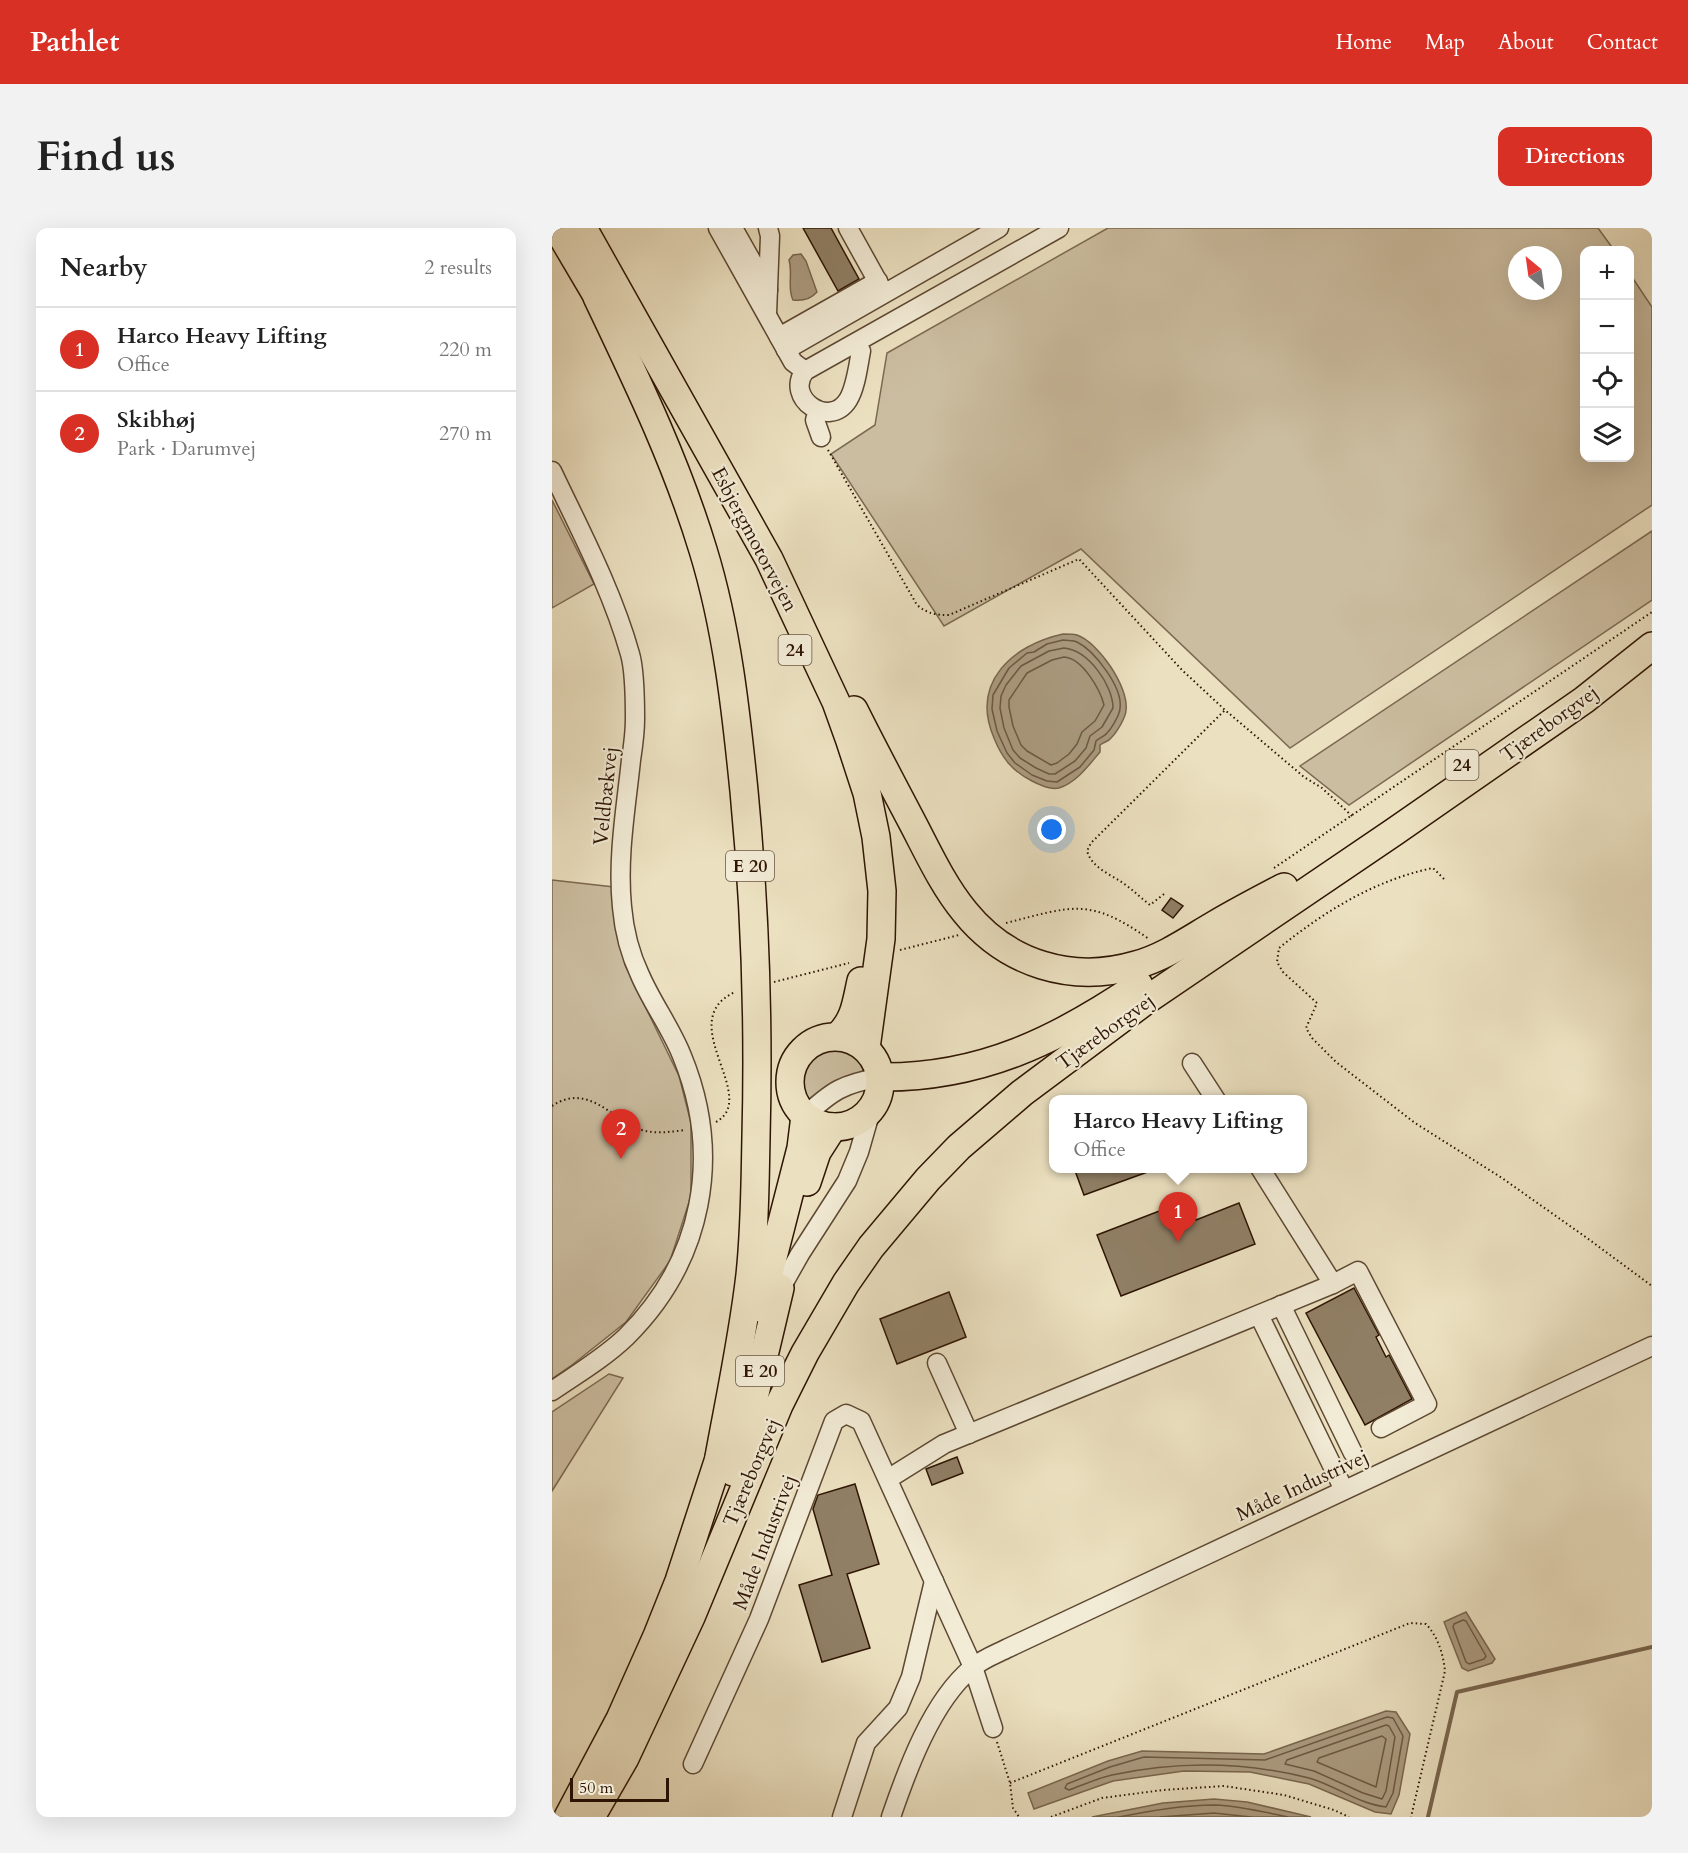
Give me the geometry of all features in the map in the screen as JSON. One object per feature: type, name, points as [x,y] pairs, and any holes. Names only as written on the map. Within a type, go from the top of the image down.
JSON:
[{"type":"highway","name":"Esbjergmotorvejen","points":[[557,228],[665,406],[750,561],[798,655],[830,729],[853,800],[866,878],[865,951],[861,979],[848,1026],[837,1036]]},
{"type":"highway","name":"Esbjergmotorvejen","points":[[583,228],[769,559],[836,702],[867,793],[876,837],[882,891],[881,939],[866,1048]]},
{"type":"highway","name":"E 20","points":[[597,297],[659,426],[679,476],[704,552],[728,661],[741,767],[754,930],[757,1050],[755,1191],[750,1273],[719,1457]]},
{"type":"highway","points":[[769,559],[822,650],[939,874],[976,925],[1018,957],[1069,973],[1099,973],[1137,965],[1163,955],[1238,911],[1279,878]]},
{"type":"highway","name":"Tjæreborgvej","points":[[1279,878],[1574,689],[1649,648]]},
{"type":"highway","name":"Tjæreborgvej","points":[[591,1817],[625,1758],[690,1617],[794,1373],[824,1319],[871,1247],[928,1179],[990,1119],[1149,999],[1584,700],[1649,648]]},
{"type":"highway","name":"24","points":[[877,1093],[909,1077],[953,1071],[987,1063],[1026,1049],[1065,1031],[1114,1001],[1279,878]]},
{"type":"highway","name":"24","points":[[877,1093],[948,1086],[980,1080],[1021,1066],[1070,1044],[1149,999]]},
{"type":"highway","points":[[837,1036],[848,1038],[866,1048],[873,1056],[877,1093],[854,1124],[823,1126],[806,1116],[797,1107],[792,1096],[790,1077],[796,1059],[803,1049],[825,1037],[837,1036]]},
{"type":"highway","name":"Tjæreborgvej","points":[[568,1817],[620,1719],[657,1636],[735,1415],[774,1249],[801,1148],[806,1116]]},
{"type":"highway","name":"Tjæreborgvej","points":[[690,1617],[749,1419],[807,1182],[817,1152],[833,1127]]},
{"type":"street","points":[[718,228],[793,362],[804,371]]},
{"type":"street","points":[[733,228],[768,290]]},
{"type":"street","points":[[767,316],[770,236],[768,228]]},
{"type":"street","points":[[848,228],[881,287]]},
{"type":"street","points":[[783,343],[881,287],[999,228]]},
{"type":"street","points":[[856,343],[861,351],[850,398],[837,411],[827,413],[818,411],[807,403],[800,391],[799,381],[804,371],[1059,228]]},
{"type":"street","points":[[818,411],[815,420],[821,437]]},
{"type":"street","name":"Veldbækvej","points":[[552,471],[614,609],[630,656],[635,721],[620,866],[622,907],[639,975],[682,1054],[695,1090],[702,1126],[703,1175],[691,1237],[671,1279],[645,1317],[625,1338],[552,1391]]},
{"type":"street","points":[[1192,1063],[1213,1095]]},
{"type":"street","points":[[778,1293],[847,1180],[859,1152],[877,1093],[852,1082],[826,1096],[806,1116]]},
{"type":"street","points":[[1263,1173],[1333,1284]]},
{"type":"street","points":[[888,1479],[944,1444],[1333,1284],[1358,1271],[1427,1404],[1381,1428]]},
{"type":"street","points":[[1281,1305],[1353,1453]]},
{"type":"street","points":[[1259,1314],[1344,1490]]},
{"type":"street","name":"Måde Industrivej","points":[[891,1817],[905,1776],[943,1700],[956,1683],[973,1667],[1008,1648],[1652,1346]]},
{"type":"street","points":[[937,1363],[969,1434]]},
{"type":"street","name":"Måde Industrivej","points":[[693,1764],[759,1619],[834,1421],[846,1414],[861,1421],[973,1667]]},
{"type":"street","points":[[842,1817],[866,1743],[897,1708],[911,1677],[934,1581]]},
{"type":"street","points":[[973,1667],[993,1728]]},
{"type":"path","points":[[821,437],[917,605],[924,611],[934,615],[949,615],[1079,559],[1182,670],[1225,710],[1304,777],[1329,794],[1352,816]]},
{"type":"path","points":[[1279,878],[1352,816],[1652,612]]},
{"type":"path","points":[[1164,894],[1150,905],[1123,883],[1097,867],[1088,857],[1087,851],[1091,843],[1225,710]]},
{"type":"path","points":[[1444,879],[1434,867],[1413,872],[1370,889],[1313,921],[1279,948],[1276,962],[1283,972],[1317,1003],[1306,1028],[1312,1038],[1336,1062],[1415,1123],[1502,1178],[1652,1286]]},
{"type":"path","points":[[997,925],[1059,909],[1080,908],[1107,915],[1133,928],[1150,940],[1156,941]]},
{"type":"path","points":[[895,951],[966,933]]},
{"type":"path","points":[[769,984],[849,963]]},
{"type":"path","points":[[552,1106],[571,1098],[588,1100],[630,1124],[654,1132],[666,1133],[702,1126],[722,1119],[729,1106],[728,1084],[712,1038],[711,1023],[713,1015],[723,1000],[740,991]]},
{"type":"path","points":[[1010,1783],[1410,1623],[1426,1624],[1444,1654],[1445,1671],[1411,1817]]},
{"type":"path","points":[[993,1728],[1010,1783],[1013,1808],[1019,1817]]},
{"type":"path","points":[[1052,1817],[1102,1798],[1162,1790],[1224,1786],[1284,1795],[1334,1810],[1348,1817]]},
{"type":"shaded area","points":[[1108,228],[1598,228],[1611,246],[1580,246],[1580,462],[1634,462],[1634,280],[1652,307],[1652,505],[1290,748],[1081,549],[944,626],[831,454],[875,425],[887,353]]},
{"type":"shaded area","points":[[552,500],[594,584],[552,608]]},
{"type":"shaded area","points":[[1652,531],[1652,600],[1349,805],[1300,766]]},
{"type":"shaded area","points":[[552,880],[614,887],[625,965],[679,1076],[691,1123],[691,1196],[670,1261],[626,1322],[552,1379]]},
{"type":"shaded area","points":[[837,1048],[852,1053],[863,1063],[863,1076],[818,1094],[808,1101],[802,1082],[806,1066],[818,1054]]},
{"type":"shaded area","points":[[609,1374],[623,1378],[552,1491],[552,1412]]},
{"type":"water","points":[[801,254],[806,261],[817,292],[806,299],[793,300],[790,291],[789,260],[793,255]]},
{"type":"water","points":[[1063,634],[1077,635],[1085,639],[1103,656],[1123,690],[1126,713],[1116,732],[1100,745],[1100,752],[1087,768],[1065,786],[1052,788],[1042,786],[1025,777],[1004,758],[994,738],[988,718],[988,700],[992,683],[1013,657],[1045,639]]},
{"type":"water","points":[[1466,1612],[1495,1659],[1492,1663],[1468,1671],[1462,1668],[1444,1622]]},
{"type":"water","points":[[1386,1711],[1396,1712],[1410,1734],[1399,1795],[1391,1814],[1375,1812],[1309,1784],[1250,1772],[1184,1771],[1113,1781],[1034,1809],[1028,1793],[1108,1761],[1142,1751],[1264,1754]]},
{"type":"water","points":[[1214,1799],[1247,1802],[1311,1817],[1092,1817],[1163,1803]]},
{"type":"building","points":[[803,228],[831,228],[859,279],[838,291]]},
{"type":"building","points":[[1171,898],[1183,906],[1173,918],[1162,910]]},
{"type":"building","points":[[1076,1173],[1145,1173],[1084,1195]]},
{"type":"building","points":[[1188,1200],[1196,1220],[1239,1203],[1255,1244],[1121,1296],[1097,1235]]},
{"type":"building","points":[[1354,1288],[1379,1335],[1376,1337],[1386,1357],[1389,1355],[1412,1399],[1365,1425],[1306,1313]]},
{"type":"building","points":[[949,1292],[966,1337],[897,1364],[880,1319]]},
{"type":"building","points":[[957,1457],[963,1473],[932,1485],[926,1469]]},
{"type":"building","points":[[855,1484],[879,1564],[847,1574],[870,1648],[822,1662],[799,1585],[832,1575],[813,1509],[818,1495]]},
{"type":"waterway","points":[[1428,1817],[1457,1692],[1652,1647]]},
{"type":"place","name":"Skibhøj","points":[[621,1159]]},
{"type":"place","name":"Harco Heavy Lifting","points":[[1178,1242]]}]
